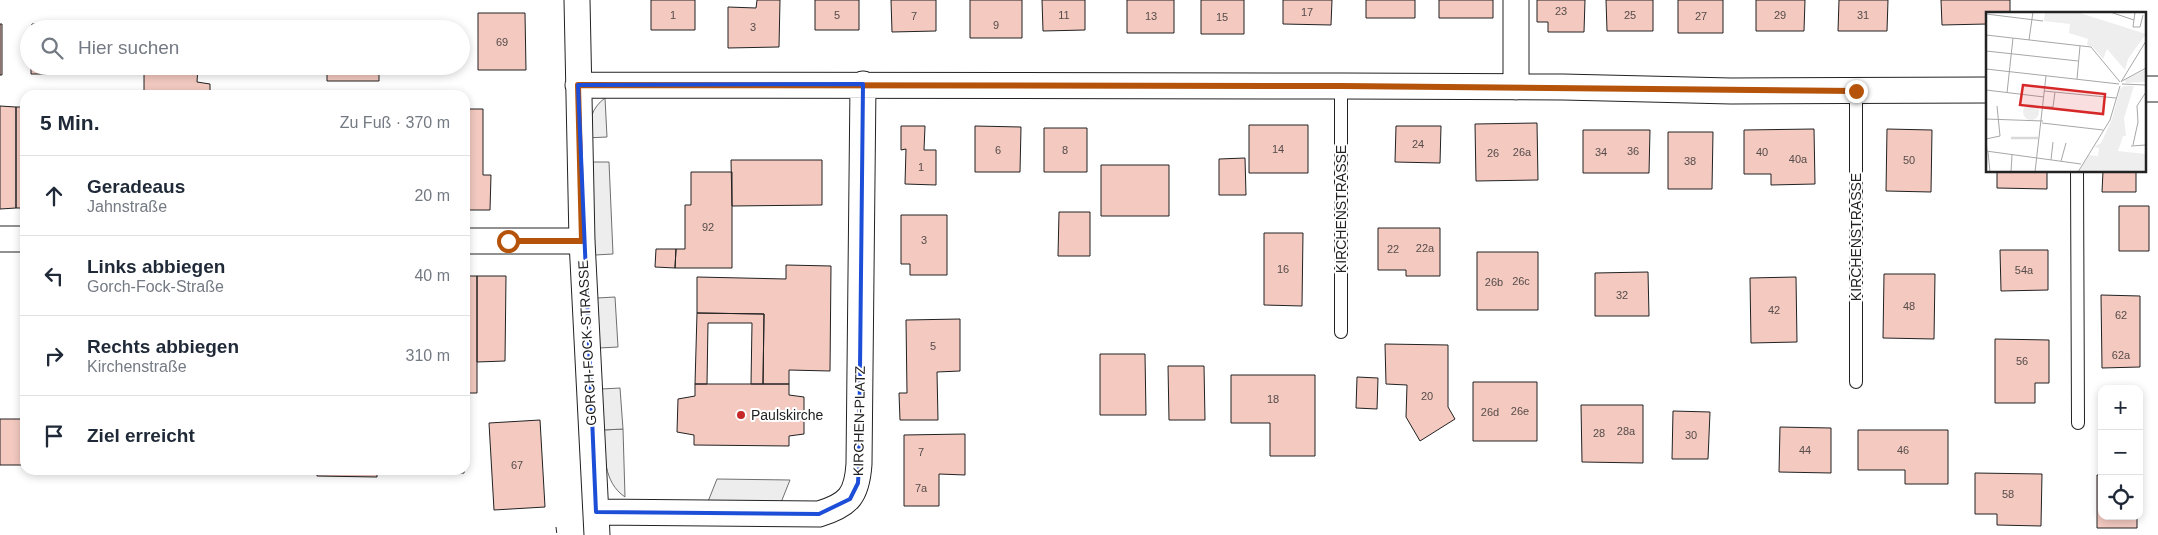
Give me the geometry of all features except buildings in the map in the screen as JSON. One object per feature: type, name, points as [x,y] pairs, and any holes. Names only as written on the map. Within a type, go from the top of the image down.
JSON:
[{"type":"street","name":"GORCH-FOCK-STRASSE","points":[[577,0],[582,241],[597,524]]},
{"type":"street","points":[[1516,0],[1516,87]]},
{"type":"street","points":[[578,85],[863,84],[1516,87],[1856,91],[1986,90]]},
{"type":"street","name":"KIRCHEN-PLATZ","points":[[597,524],[820,514],[836,509],[850,499],[858,483],[859,464],[863,84]]},
{"type":"street","points":[[0,239],[20,239]]},
{"type":"street","points":[[470,241],[582,241]]},
{"type":"lane","name":"KIRCHENSTRASSE","points":[[1341,86],[1341,332]]},
{"type":"lane","name":"KIRCHENSTRASSE","points":[[1856,91],[1856,382]]},
{"type":"lane","points":[[2077,172],[2078,423]]},
{"type":"highlighted area","points":[[863,84],[859,464],[858,483],[850,499],[819,514],[596,512],[578,85]]},
{"type":"shaded area","points":[[605,98],[607,137],[586,138],[594,111]]},
{"type":"shaded area","points":[[591,162],[609,162],[613,254],[595,255]]},
{"type":"shaded area","points":[[615,297],[618,347],[599,348],[597,298]]},
{"type":"shaded area","points":[[620,388],[623,429],[603,430],[601,389]]},
{"type":"shaded area","points":[[623,429],[625,497],[613,484],[606,467],[603,430]]},
{"type":"shaded area","points":[[717,479],[790,480],[780,505],[707,504]]},
{"type":"fence","points":[[556,527],[557,535]]},
{"type":"place","name":"Paulskirche","points":[[741,415]]},
{"type":"route","points":[[508,241],[582,241],[578,85],[863,84],[1563,87],[1731,91],[1856,91]]}]
